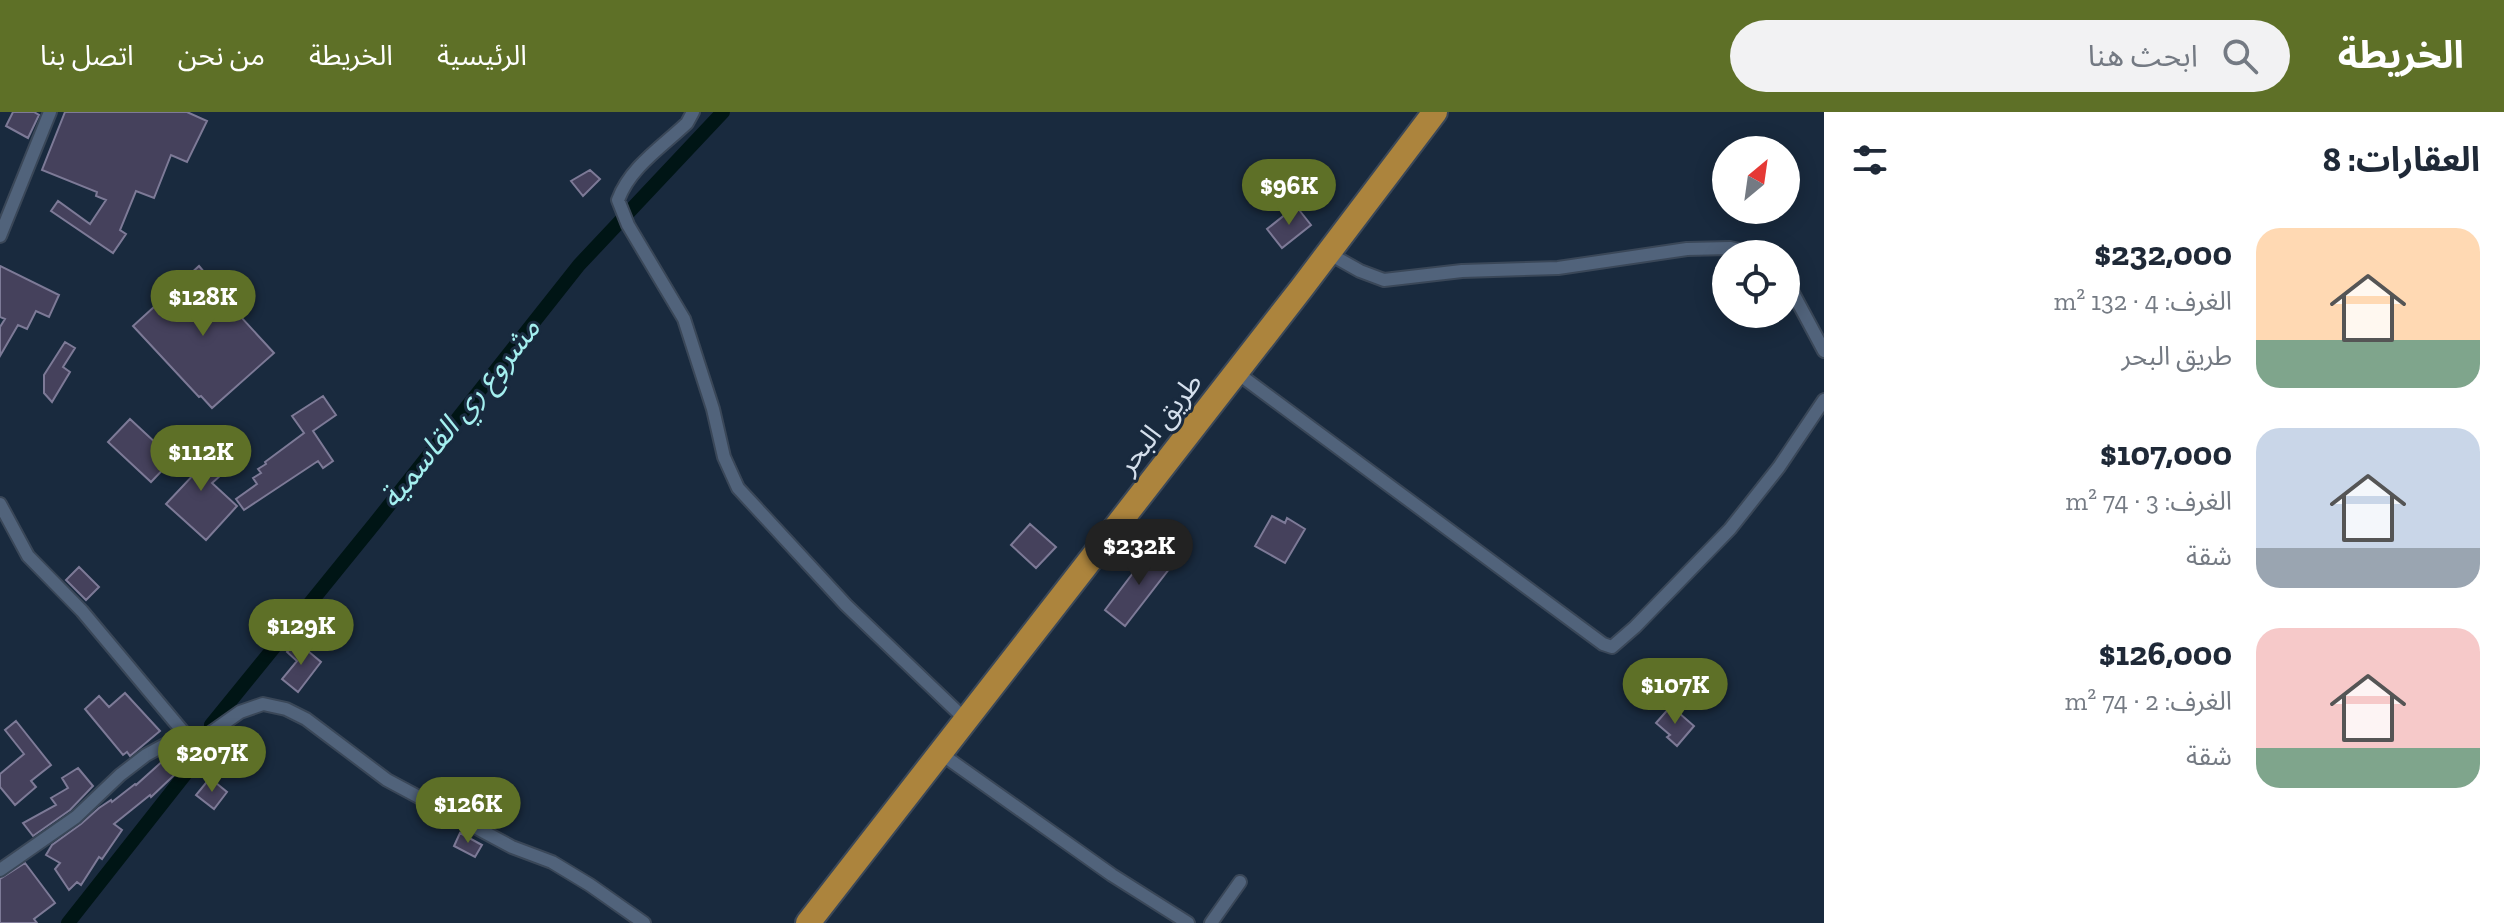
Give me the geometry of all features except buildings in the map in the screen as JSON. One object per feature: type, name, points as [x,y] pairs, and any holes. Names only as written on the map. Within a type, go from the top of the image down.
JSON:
[{"type":"highway","name":"طريق البحر","points":[[807,922],[1435,112]]},
{"type":"street","points":[[0,236],[50,112]]},
{"type":"street","points":[[693,112],[687,123],[623,186],[618,200],[628,225],[684,319],[709,396],[724,457],[738,488],[846,605],[966,720]]},
{"type":"street","points":[[1328,253],[1384,280],[1462,271],[1558,268],[1687,249],[1712,248]]},
{"type":"street","points":[[1800,306],[1824,351]]},
{"type":"street","points":[[1236,372],[1526,588],[1603,644],[1612,647],[1730,529],[1779,467],[1824,400]]},
{"type":"street","points":[[0,504],[28,556],[82,611],[185,734]]},
{"type":"street","points":[[0,870],[76,817],[146,755],[185,734],[209,734],[250,707],[263,704],[286,709],[306,719],[387,780],[512,847],[552,862],[644,923]]},
{"type":"street","points":[[940,753],[1112,875],[1188,923]]},
{"type":"street","points":[[1211,923],[1240,882]]},
{"type":"waterway","name":"مشروع ري القاسمية","points":[[211,725],[579,265],[723,112]]},
{"type":"waterway","name":"مشروع ري القاسمية","points":[[68,923],[195,762]]}]
